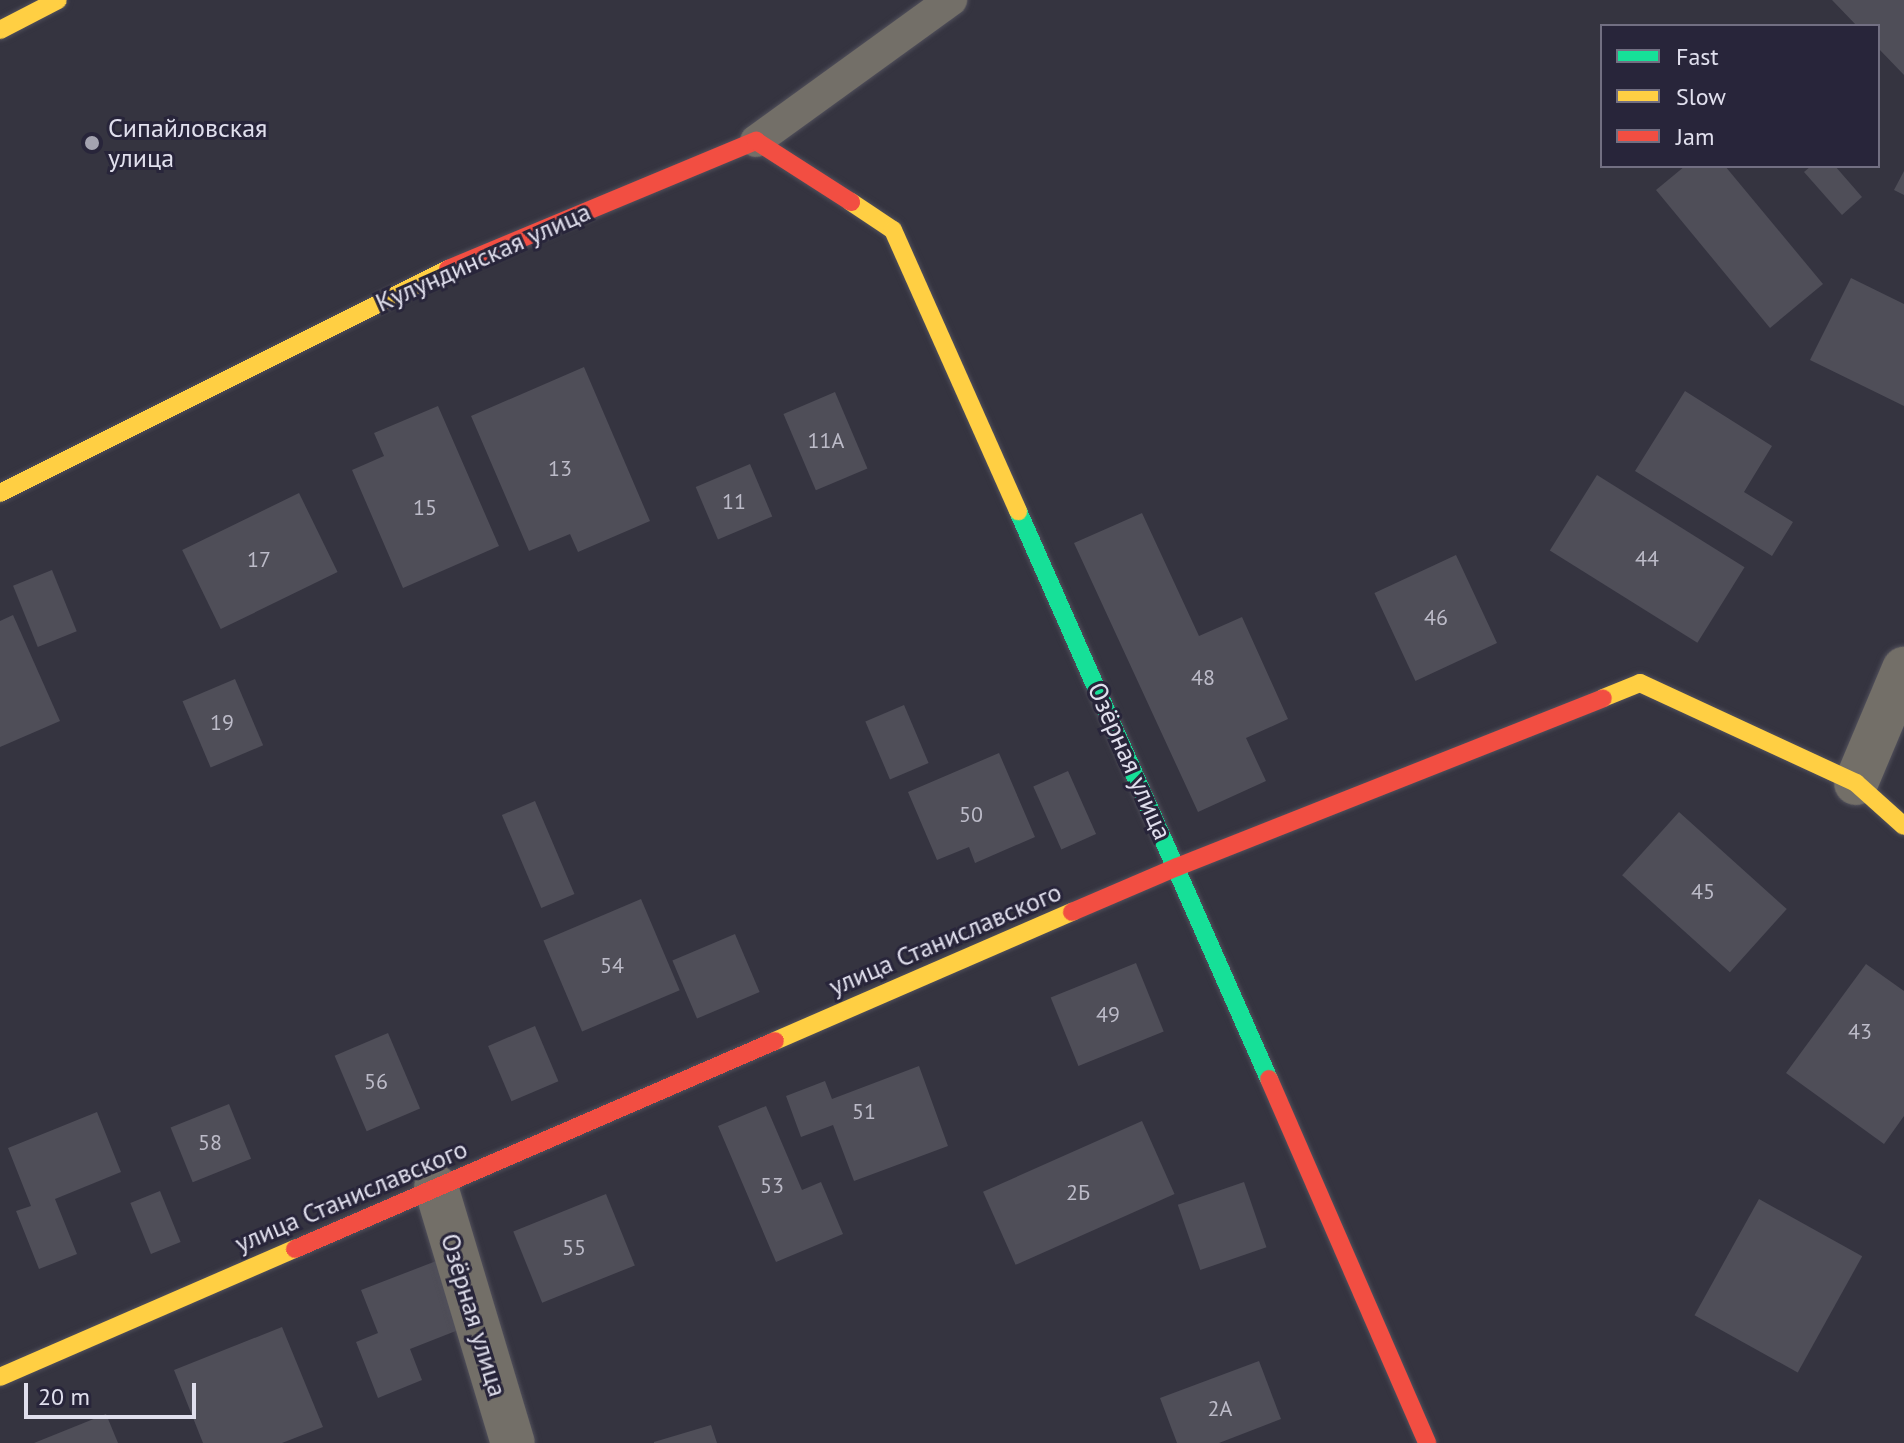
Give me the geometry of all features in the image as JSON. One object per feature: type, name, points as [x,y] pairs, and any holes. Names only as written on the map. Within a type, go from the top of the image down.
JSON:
[{"type":"street","points":[[0,30],[58,0]]},
{"type":"street","name":"Кулундинская улица","points":[[0,493],[449,268],[756,141]]},
{"type":"street","name":"Озёрная улица","points":[[756,141],[893,230],[1177,867],[1427,1443]]},
{"type":"street","points":[[1856,783],[1904,669]]},
{"type":"street","name":"улица Станиславского","points":[[0,1377],[1177,867],[1640,683],[1856,783],[1904,826]]},
{"type":"street","name":"Озёрная улица","points":[[436,1187],[513,1443]]},
{"type":"lane","name":"Кулундинская улица","points":[[756,141],[951,0]]},
{"type":"building","points":[[1832,0],[1904,0],[1904,75],[1880,50],[1880,24],[1855,24]]},
{"type":"building","points":[[1683,168],[1727,168],[1823,284],[1770,328],[1656,190]]},
{"type":"building","points":[[1809,168],[1837,168],[1862,197],[1842,215],[1804,172]]},
{"type":"building","points":[[1904,171],[1904,195],[1894,190]]},
{"type":"building","points":[[1851,278],[1904,304],[1904,406],[1810,360]]},
{"type":"building","points":[[584,367],[650,521],[578,552],[570,534],[529,551],[471,416]]},
{"type":"building","points":[[1685,391],[1772,446],[1744,492],[1793,522],[1772,556],[1635,471]]},
{"type":"building","points":[[835,392],[867,468],[816,490],[783,414]]},
{"type":"building","points":[[438,406],[499,546],[403,588],[352,470],[384,456],[374,433]]},
{"type":"building","points":[[750,464],[772,516],[718,540],[696,487]]},
{"type":"building","points":[[1597,475],[1745,567],[1697,643],[1550,550]]},
{"type":"building","points":[[299,493],[338,572],[221,629],[182,550]]},
{"type":"building","points":[[1142,513],[1199,636],[1242,617],[1288,719],[1246,738],[1266,781],[1198,812],[1074,543]]},
{"type":"building","points":[[1456,555],[1497,643],[1415,681],[1374,593]]},
{"type":"building","points":[[52,570],[77,631],[38,647],[13,586]]},
{"type":"building","points":[[13,615],[60,721],[0,747],[0,621]]},
{"type":"building","points":[[235,679],[263,745],[211,768],[183,701]]},
{"type":"building","points":[[904,705],[929,763],[890,779],[865,721]]},
{"type":"building","points":[[999,753],[1035,837],[975,863],[969,847],[937,860],[908,792]]},
{"type":"building","points":[[1068,771],[1096,834],[1061,849],[1033,786]]},
{"type":"building","points":[[535,801],[574,894],[541,908],[502,815]]},
{"type":"building","points":[[1679,812],[1787,909],[1730,972],[1622,875]]},
{"type":"building","points":[[641,899],[680,990],[582,1032],[543,940]]},
{"type":"building","points":[[735,934],[760,992],[697,1019],[672,961]]},
{"type":"building","points":[[1136,963],[1164,1032],[1078,1066],[1051,997]]},
{"type":"building","points":[[1866,964],[1904,991],[1904,1116],[1884,1144],[1786,1073]]},
{"type":"building","points":[[535,1026],[558,1081],[511,1101],[488,1046]]},
{"type":"building","points":[[388,1033],[420,1108],[367,1131],[335,1056]]},
{"type":"building","points":[[919,1066],[948,1146],[854,1181],[833,1125],[801,1137],[786,1096],[825,1081],[832,1099]]},
{"type":"building","points":[[229,1104],[251,1159],[193,1182],[171,1128]]},
{"type":"building","points":[[766,1106],[802,1190],[821,1182],[843,1234],[776,1262],[718,1126]]},
{"type":"building","points":[[97,1112],[121,1172],[55,1199],[77,1254],[39,1269],[16,1211],[31,1206],[8,1148]]},
{"type":"building","points":[[1142,1121],[1175,1194],[1016,1265],[983,1192]]},
{"type":"building","points":[[1244,1182],[1266,1247],[1200,1270],[1178,1205]]},
{"type":"building","points":[[160,1191],[181,1242],[151,1254],[130,1203]]},
{"type":"building","points":[[606,1194],[635,1265],[542,1303],[513,1231]]},
{"type":"building","points":[[1759,1199],[1862,1256],[1798,1373],[1695,1315]]},
{"type":"building","points":[[444,1258],[471,1325],[410,1349],[422,1380],[378,1398],[356,1342],[378,1333],[361,1290]]},
{"type":"building","points":[[282,1327],[323,1427],[282,1443],[203,1443],[174,1370]]},
{"type":"building","points":[[1259,1361],[1281,1419],[1219,1443],[1177,1443],[1160,1398]]},
{"type":"building","points":[[106,1414],[118,1443],[34,1443]]},
{"type":"building","points":[[711,1425],[717,1443],[654,1443],[654,1442]]},
{"type":"traffic: fast","points":[[1018,511],[1269,1079]]},
{"type":"traffic: slow","points":[[0,30],[58,0]]},
{"type":"traffic: slow","points":[[851,202],[893,230],[1018,511]]},
{"type":"traffic: slow","points":[[0,493],[448,269]]},
{"type":"traffic: slow","points":[[1603,698],[1640,683],[1856,783],[1904,826]]},
{"type":"traffic: slow","points":[[775,1041],[1072,912]]},
{"type":"traffic: slow","points":[[0,1377],[295,1249]]},
{"type":"traffic: jam","points":[[448,269],[756,141],[851,202]]},
{"type":"traffic: jam","points":[[1072,912],[1177,867],[1603,698]]},
{"type":"traffic: jam","points":[[295,1249],[775,1041]]},
{"type":"traffic: jam","points":[[1269,1079],[1427,1443]]},
{"type":"place","name":"Сипайловская улица","points":[[92,143]]}]
